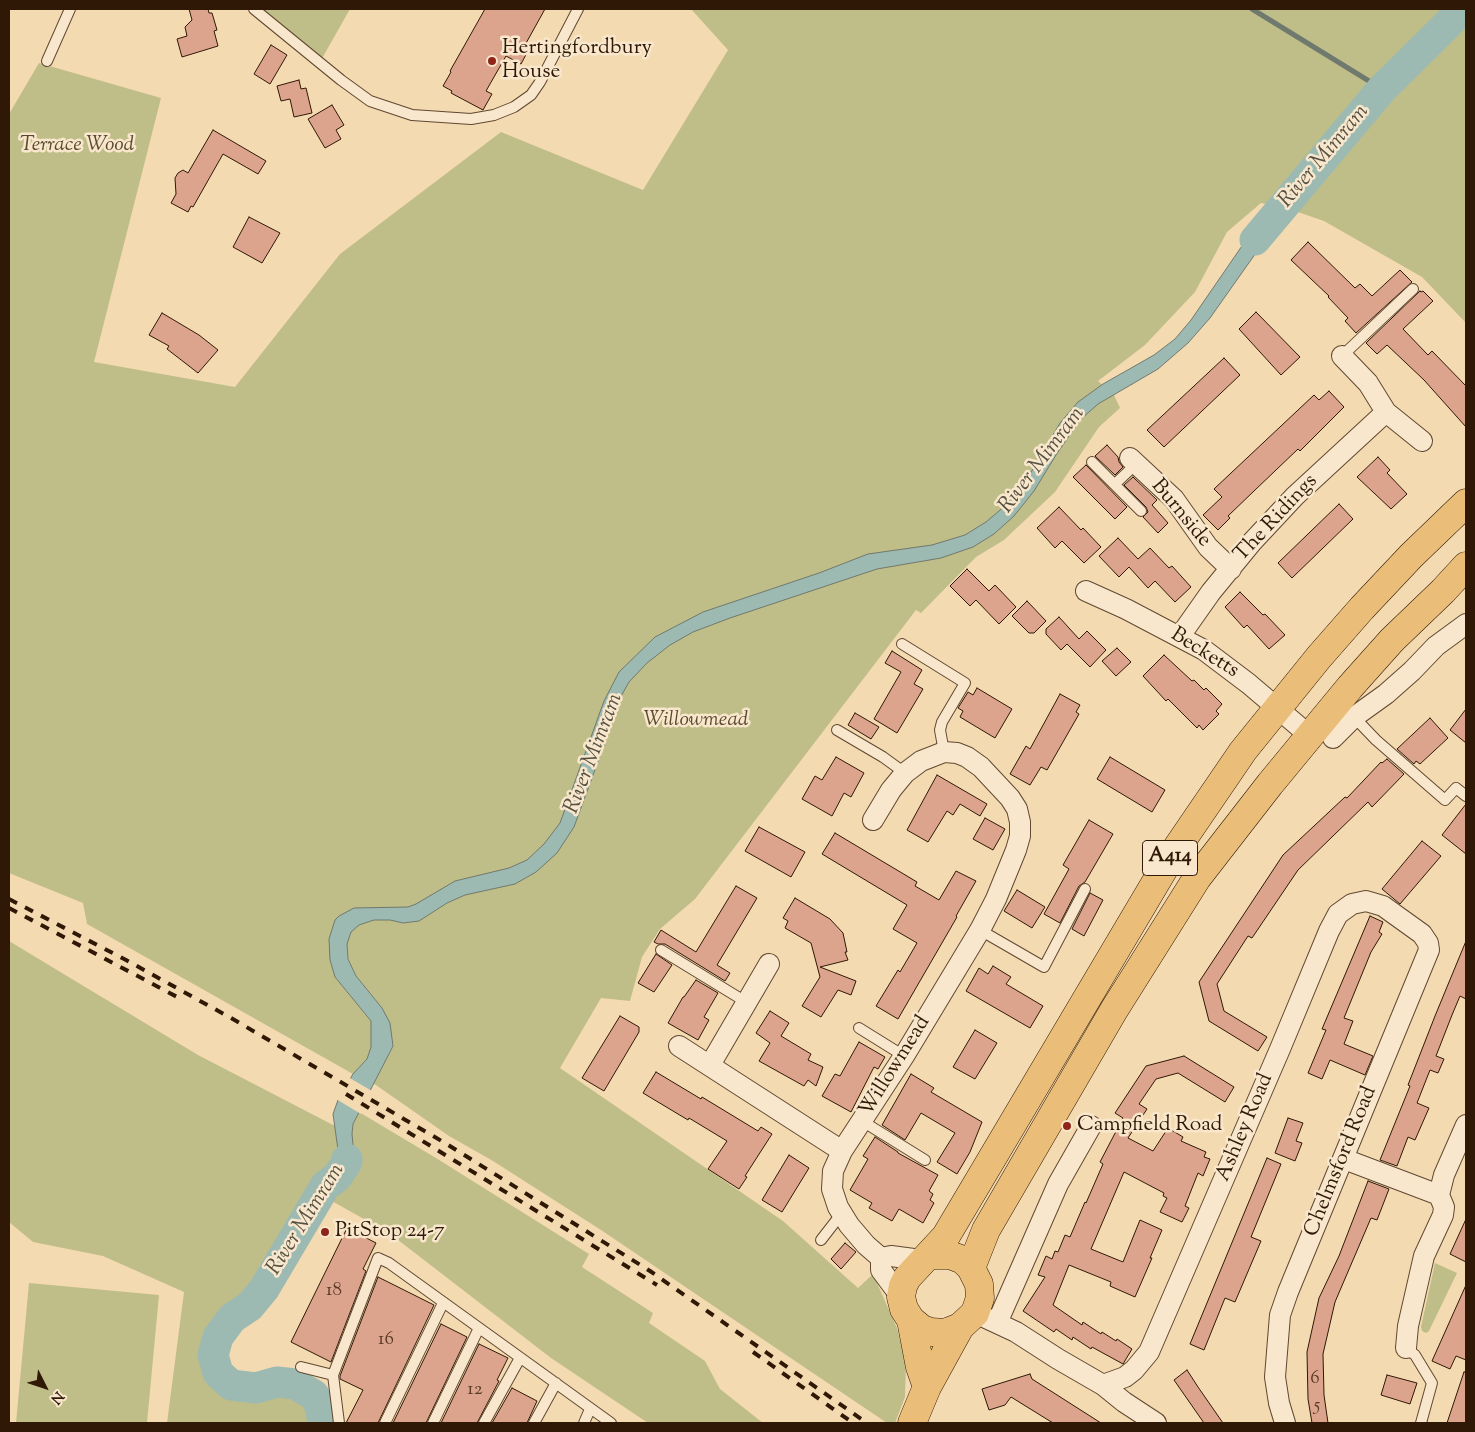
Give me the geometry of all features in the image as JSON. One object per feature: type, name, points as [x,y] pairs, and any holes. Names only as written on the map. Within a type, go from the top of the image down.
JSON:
[{"type":"highway","name":"A414","points":[[925,1258],[946,1236],[1172,855],[1243,751],[1276,708],[1362,608],[1410,556],[1463,513]]},
{"type":"highway","name":"A414","points":[[971,1268],[986,1230],[1159,937],[1197,878],[1270,784],[1322,737],[1350,687],[1392,640],[1466,566]]},
{"type":"highway","points":[[912,1423],[927,1387],[977,1321],[980,1298],[979,1284],[971,1268],[963,1260],[950,1254],[925,1258],[906,1278],[903,1286],[906,1309],[920,1367],[927,1387]]},
{"type":"highway","points":[[906,1309],[922,1328],[931,1332],[945,1332],[977,1321]]},
{"type":"street","points":[[1342,356],[1368,383],[1386,412],[1422,441]]},
{"type":"street","name":"The Ridings","points":[[1180,636],[1196,611],[1252,542],[1295,496],[1386,412]]},
{"type":"street","name":"Burnside","points":[[1133,461],[1174,499],[1200,538],[1231,569]]},
{"type":"street","name":"Becketts","points":[[1086,591],[1180,636],[1225,664],[1276,708],[1322,737]]},
{"type":"street","points":[[1322,737],[1386,694],[1436,646],[1466,624]]},
{"type":"street","points":[[874,820],[891,790],[905,773],[921,761],[944,752]]},
{"type":"street","name":"Willowmead","points":[[906,1309],[881,1270],[881,1258],[866,1245],[849,1225],[838,1207],[832,1188],[833,1171],[842,1151],[904,1056],[980,930],[1016,850],[1020,836],[1020,822],[1010,798],[981,767],[967,757],[957,753],[944,752]]},
{"type":"street","name":"Ashley Road","points":[[1103,1385],[1125,1377],[1134,1370],[1154,1343],[1186,1264],[1338,914],[1352,904],[1366,901],[1383,906],[1400,917]]},
{"type":"street","name":"Chelmsford Road","points":[[1285,1423],[1279,1403],[1275,1377],[1280,1315],[1291,1284],[1429,950],[1428,943],[1422,934],[1400,917]]},
{"type":"street","points":[[710,1065],[769,964]]},
{"type":"street","points":[[679,1046],[842,1151]]},
{"type":"street","points":[[1406,1348],[1408,1326],[1424,1256],[1443,1215],[1444,1207],[1439,1195],[1444,1175],[1466,1125]]},
{"type":"street","points":[[1091,1126],[977,1321],[1016,1332],[1103,1385],[1124,1402],[1156,1423]]},
{"type":"street","points":[[1344,1159],[1439,1195]]},
{"type":"street","points":[[881,1258],[891,1256],[925,1258]]},
{"type":"lane","points":[[48,61],[70,9]]},
{"type":"lane","points":[[254,9],[341,80],[370,101],[412,115],[472,119],[494,115],[514,107],[531,95],[540,82],[578,9]]},
{"type":"lane","points":[[1342,356],[1413,289]]},
{"type":"lane","points":[[1115,484],[1133,461]]},
{"type":"lane","points":[[1092,462],[1141,511]]},
{"type":"lane","points":[[902,644],[965,683],[942,722],[940,730],[944,752]]},
{"type":"lane","points":[[1354,716],[1376,740],[1445,800],[1456,788],[1466,796]]},
{"type":"lane","points":[[837,730],[883,757],[905,773]]},
{"type":"lane","points":[[980,930],[1044,967],[1085,889]]},
{"type":"lane","points":[[661,950],[746,1002]]},
{"type":"lane","points":[[859,1028],[904,1056]]},
{"type":"lane","points":[[862,1121],[925,1160]]},
{"type":"lane","points":[[821,1240],[842,1213]]},
{"type":"lane","points":[[339,1423],[333,1375],[378,1258],[389,1263],[611,1423]]},
{"type":"lane","points":[[385,1423],[443,1302]]},
{"type":"lane","points":[[434,1423],[479,1328]]},
{"type":"lane","points":[[1406,1348],[1415,1355],[1432,1383],[1421,1423]]},
{"type":"lane","points":[[484,1423],[520,1358]]},
{"type":"lane","points":[[301,1367],[333,1375]]},
{"type":"lane","points":[[534,1423],[556,1384]]},
{"type":"lane","points":[[584,1423],[590,1409]]},
{"type":"green space","points":[[255,9],[350,9],[320,62]]},
{"type":"green space","name":"Terrace Wood","points":[[691,9],[1466,9],[1466,323],[1422,277],[1324,221],[1292,210],[1261,203],[1227,232],[1195,292],[1145,345],[1098,381],[1114,395],[1120,408],[1099,427],[1055,492],[1004,540],[976,557],[921,613],[916,610],[695,899],[660,929],[642,957],[630,1001],[601,998],[560,1068],[783,1221],[858,1288],[873,1274],[897,1328],[906,1363],[905,1397],[895,1423],[887,1423],[601,1230],[493,1161],[449,1136],[373,1083],[393,1046],[382,1008],[356,976],[348,958],[347,944],[335,977],[371,1021],[372,1035],[367,1059],[353,1074],[87,924],[83,903],[9,873],[9,114],[39,63],[161,98],[94,362],[235,387],[340,254],[501,132],[643,190],[728,50]]},
{"type":"green space","points":[[9,941],[198,1055],[335,1126],[339,1157],[336,1164],[324,1176],[311,1184],[291,1254],[225,1339],[230,1368],[258,1381],[295,1384],[320,1406],[324,1423],[167,1423],[184,1292],[103,1256],[33,1242],[9,1222]]},
{"type":"green space","points":[[359,1112],[589,1254],[582,1267],[653,1313],[649,1323],[705,1361],[720,1389],[763,1423],[648,1423],[551,1358],[389,1233],[330,1200],[355,1167],[352,1134],[353,1124]]},
{"type":"green space","points":[[1435,1263],[1457,1273],[1429,1331],[1426,1333],[1422,1331],[1421,1327]]},
{"type":"green space","points":[[29,1283],[159,1295],[147,1423],[16,1423]]},
{"type":"water","points":[[1273,205],[1292,210],[1258,250],[1210,318],[1188,343],[1158,369],[1098,404],[1080,420],[1034,491],[1014,516],[994,534],[973,547],[941,558],[877,569],[730,618],[693,632],[670,645],[647,663],[629,682],[615,707],[604,745],[574,827],[557,853],[536,872],[515,884],[465,895],[447,903],[419,921],[403,923],[390,920],[374,920],[359,925],[351,932],[347,944],[348,959],[356,976],[382,1008],[390,1023],[393,1046],[353,1124],[355,1167],[330,1200],[311,1184],[324,1176],[336,1164],[339,1157],[333,1114],[338,1100],[353,1074],[367,1059],[371,1047],[371,1021],[335,977],[330,960],[329,939],[335,920],[354,908],[408,907],[455,881],[509,868],[527,860],[544,844],[560,823],[604,701],[619,672],[655,637],[703,612],[819,573],[868,554],[932,545],[965,535],[986,522],[1006,505],[1030,474],[1060,423],[1078,402],[1103,384],[1154,355],[1175,339],[1191,320],[1244,243]]},
{"type":"pier","points":[[348,1077],[372,1091],[361,1114],[336,1099]]},
{"type":"building","points":[[189,9],[208,9],[209,13],[212,13],[217,30],[214,31],[218,46],[182,57],[177,39],[187,36],[185,27],[192,20]]},
{"type":"building","name":"Hertingfordbury House","points":[[485,9],[545,9],[525,45],[530,47],[521,64],[506,56],[486,91],[492,94],[483,110],[451,93],[452,91],[443,86]]},
{"type":"building","points":[[271,45],[287,55],[270,84],[254,74]]},
{"type":"building","points":[[299,80],[301,89],[306,88],[312,113],[294,117],[290,99],[281,101],[277,86]]},
{"type":"building","points":[[332,105],[344,125],[336,130],[341,139],[325,148],[308,119]]},
{"type":"building","points":[[213,130],[266,161],[258,174],[223,154],[193,207],[191,206],[188,212],[171,203],[176,194],[175,178],[183,170],[188,173]]},
{"type":"building","points":[[249,217],[280,233],[262,263],[233,247]]},
{"type":"building","points":[[1308,242],[1355,288],[1360,284],[1372,296],[1400,270],[1412,282],[1356,333],[1345,321],[1348,318],[1329,296],[1291,260]]},
{"type":"building","points":[[1420,291],[1423,291],[1433,301],[1403,329],[1428,355],[1432,351],[1466,386],[1466,427],[1424,380],[1387,345],[1377,354],[1366,343]]},
{"type":"building","points":[[1256,312],[1300,357],[1281,375],[1239,329]]},
{"type":"building","points":[[162,313],[199,335],[218,350],[198,373],[167,349],[169,346],[149,335]]},
{"type":"building","points":[[1224,358],[1240,375],[1164,447],[1147,430]]},
{"type":"building","points":[[1329,391],[1344,407],[1300,451],[1298,449],[1228,516],[1230,518],[1218,530],[1203,515],[1222,497],[1214,489],[1314,395],[1319,400]]},
{"type":"building","points":[[1107,445],[1118,457],[1123,467],[1115,475],[1095,456]]},
{"type":"building","points":[[1378,457],[1390,470],[1387,473],[1407,494],[1391,509],[1357,477]]},
{"type":"building","points":[[1086,465],[1127,507],[1115,519],[1073,477]]},
{"type":"building","points":[[1133,477],[1157,500],[1152,505],[1168,523],[1158,533],[1143,517],[1148,512],[1146,507],[1124,485]]},
{"type":"building","points":[[1339,504],[1353,519],[1292,578],[1278,563]]},
{"type":"building","points":[[1059,507],[1101,547],[1084,563],[1062,541],[1055,548],[1037,528]]},
{"type":"building","points":[[1118,538],[1138,559],[1150,548],[1169,568],[1172,566],[1191,587],[1175,602],[1155,581],[1148,588],[1129,567],[1119,577],[1099,556]]},
{"type":"building","points":[[967,569],[989,591],[995,585],[1016,607],[999,624],[976,600],[970,606],[950,586]]},
{"type":"building","points":[[1240,592],[1285,635],[1269,649],[1247,625],[1244,628],[1225,607]]},
{"type":"building","points":[[1027,601],[1046,621],[1034,633],[1029,633],[1012,616]]},
{"type":"building","points":[[1059,617],[1079,639],[1087,631],[1106,650],[1090,667],[1067,644],[1061,650],[1046,634],[1046,629]]},
{"type":"building","points":[[1117,648],[1131,662],[1116,676],[1102,661]]},
{"type":"building","points":[[892,651],[922,670],[914,684],[923,689],[897,733],[874,719],[901,672],[885,663]]},
{"type":"building","points":[[1164,655],[1192,681],[1194,680],[1204,690],[1206,688],[1222,704],[1216,711],[1219,714],[1203,730],[1199,725],[1197,728],[1168,699],[1166,701],[1143,676]]},
{"type":"building","points":[[977,688],[1012,709],[995,738],[960,717],[963,711],[958,708],[968,692],[973,695]]},
{"type":"building","points":[[1060,694],[1080,705],[1076,712],[1079,714],[1047,770],[1041,767],[1030,785],[1010,774],[1026,746],[1030,749]]},
{"type":"building","points":[[1466,709],[1466,743],[1450,730]]},
{"type":"building","points":[[855,713],[879,727],[871,739],[848,725]]},
{"type":"building","points":[[1430,718],[1448,738],[1420,764],[1416,761],[1414,764],[1397,749]]},
{"type":"building","points":[[836,757],[864,773],[851,797],[844,793],[832,816],[802,799],[815,776],[822,780]]},
{"type":"building","points":[[1110,757],[1165,790],[1152,812],[1097,779]]},
{"type":"building","points":[[1387,759],[1404,774],[1372,807],[1368,802],[1298,870],[1252,938],[1248,936],[1217,984],[1224,1011],[1267,1037],[1258,1051],[1209,1021],[1199,982],[1283,855],[1345,797],[1347,798],[1381,762]]},
{"type":"building","points":[[937,775],[987,804],[980,816],[960,804],[953,815],[947,811],[928,842],[907,830]]},
{"type":"building","points":[[1466,804],[1466,854],[1442,835]]},
{"type":"building","points":[[985,818],[1005,829],[993,850],[973,839]]},
{"type":"building","points":[[1089,820],[1113,834],[1085,882],[1079,886],[1060,923],[1044,914],[1069,869],[1063,865]]},
{"type":"building","points":[[759,827],[805,852],[791,877],[745,851]]},
{"type":"building","points":[[835,833],[917,882],[915,886],[939,900],[956,871],[976,881],[898,1019],[876,1006],[898,970],[900,972],[917,943],[893,929],[907,905],[822,854]]},
{"type":"building","points":[[1422,841],[1441,856],[1400,904],[1382,889]]},
{"type":"building","points":[[736,886],[757,898],[717,965],[730,973],[725,981],[665,944],[654,942],[661,930],[696,952]]},
{"type":"building","points":[[1017,890],[1045,907],[1032,928],[1004,911]]},
{"type":"building","points":[[1090,893],[1103,900],[1084,936],[1072,929]]},
{"type":"building","points":[[795,898],[830,919],[843,933],[848,960],[820,967],[856,981],[851,995],[838,990],[821,1017],[802,1006],[820,977],[811,943],[785,928],[788,921],[783,918]]},
{"type":"building","points":[[1370,916],[1383,922],[1379,932],[1382,934],[1371,952],[1344,1018],[1353,1021],[1344,1044],[1373,1056],[1365,1075],[1330,1060],[1322,1079],[1308,1073],[1326,1030],[1322,1029]]},
{"type":"building","points":[[1466,941],[1466,999],[1460,996],[1436,1056],[1444,1059],[1438,1073],[1430,1070],[1417,1103],[1429,1108],[1415,1140],[1408,1137],[1397,1166],[1380,1160]]},
{"type":"building","points":[[656,954],[672,965],[654,992],[638,983]]},
{"type":"building","points":[[993,966],[1011,977],[1006,984],[1043,1006],[1030,1028],[966,991],[979,968],[988,974]]},
{"type":"building","points":[[696,980],[718,993],[704,1017],[709,1020],[698,1040],[668,1023],[683,997]]},
{"type":"building","points":[[770,1011],[789,1023],[781,1036],[811,1054],[808,1060],[823,1067],[816,1086],[808,1080],[804,1086],[759,1061],[770,1043],[756,1033]]},
{"type":"building","points":[[620,1016],[639,1027],[639,1032],[604,1091],[582,1078]]},
{"type":"building","points":[[975,1030],[997,1043],[975,1079],[953,1067]]},
{"type":"building","points":[[859,1042],[885,1057],[878,1069],[874,1067],[851,1112],[822,1096],[835,1074],[840,1076]]},
{"type":"building","points":[[1184,1056],[1234,1087],[1225,1102],[1178,1073],[1156,1079],[1139,1104],[1147,1109],[1128,1138],[1153,1151],[1168,1128],[1183,1137],[1181,1141],[1206,1152],[1204,1157],[1210,1159],[1203,1176],[1198,1173],[1185,1206],[1189,1208],[1182,1222],[1160,1212],[1167,1198],[1163,1196],[1164,1193],[1124,1172],[1091,1249],[1123,1262],[1140,1220],[1162,1230],[1135,1297],[1110,1286],[1111,1282],[1069,1265],[1053,1305],[1082,1325],[1083,1322],[1101,1334],[1102,1332],[1116,1341],[1117,1339],[1132,1349],[1123,1364],[1092,1347],[1091,1349],[1073,1337],[1072,1340],[1056,1329],[1054,1332],[1023,1311],[1045,1277],[1038,1275],[1046,1256],[1052,1259],[1055,1251],[1058,1252],[1065,1235],[1070,1237],[1086,1203],[1103,1164],[1100,1162],[1123,1118],[1115,1113],[1146,1066]]},
{"type":"building","points":[[656,1072],[758,1131],[761,1127],[772,1134],[745,1176],[747,1177],[739,1189],[708,1169],[727,1141],[643,1093]]},
{"type":"building","points":[[911,1074],[934,1088],[931,1092],[982,1122],[970,1152],[957,1174],[937,1162],[955,1133],[921,1113],[905,1140],[882,1125]]},
{"type":"building","points":[[1288,1118],[1303,1123],[1296,1141],[1302,1143],[1295,1161],[1275,1153]]},
{"type":"building","points":[[875,1137],[898,1153],[938,1175],[929,1191],[933,1194],[930,1200],[934,1203],[923,1223],[899,1209],[892,1221],[869,1208],[872,1203],[850,1190],[868,1159],[863,1156]]},
{"type":"building","points":[[789,1155],[809,1168],[782,1212],[762,1200]]},
{"type":"building","points":[[1267,1158],[1281,1164],[1251,1237],[1261,1241],[1235,1302],[1225,1298],[1204,1350],[1190,1344]]},
{"type":"building","points":[[1368,1181],[1389,1189],[1377,1220],[1371,1218],[1335,1302],[1323,1354],[1324,1395],[1328,1423],[1312,1423],[1308,1399],[1307,1352],[1319,1298],[1339,1256]]},
{"type":"building","points":[[1466,1219],[1466,1262],[1450,1254]]},
{"type":"building","points":[[347,1228],[376,1243],[363,1269],[366,1271],[331,1362],[291,1342]]},
{"type":"building","points":[[845,1243],[856,1252],[841,1269],[831,1259]]},
{"type":"building","points":[[378,1277],[434,1305],[378,1423],[346,1423],[363,1390],[340,1379],[340,1376]]},
{"type":"building","points":[[1466,1285],[1466,1360],[1456,1356],[1450,1369],[1432,1361]]},
{"type":"building","points":[[441,1324],[467,1337],[426,1423],[393,1423]]},
{"type":"building","points":[[479,1344],[508,1358],[497,1380],[499,1381],[477,1423],[441,1423]]},
{"type":"building","points":[[1187,1370],[1223,1423],[1204,1423],[1174,1380]]},
{"type":"building","points":[[1464,1372],[1466,1372],[1466,1423],[1447,1423]]},
{"type":"building","points":[[1030,1374],[1032,1379],[1101,1423],[1053,1423],[1011,1397],[1005,1405],[989,1410],[982,1389]]},
{"type":"building","points":[[1387,1375],[1417,1383],[1410,1404],[1381,1395]]},
{"type":"building","points":[[512,1388],[537,1401],[527,1423],[492,1423]]},
{"type":"waterway","points":[[1252,9],[1382,89]]},
{"type":"waterway","name":"River Mimram","points":[[1255,240],[1382,89],[1463,9]]},
{"type":"waterway","name":"River Mimram","points":[[323,1423],[320,1406],[314,1395],[295,1384],[277,1382],[256,1388],[231,1385],[218,1373],[213,1355],[218,1337],[232,1318],[250,1306],[264,1289],[325,1186],[337,1177],[347,1159]]},
{"type":"railway","points":[[9,899],[126,960],[231,1018],[445,1143],[650,1271],[867,1423]]},
{"type":"railway","points":[[9,908],[181,999]]},
{"type":"railway","points":[[346,1094],[657,1285]]},
{"type":"railway","points":[[753,1352],[853,1423]]},
{"type":"place","name":"Hertingfordbury House","points":[[492,61]]},
{"type":"place","name":"Campfield Road","points":[[1067,1126]]},
{"type":"place","name":"PitStop 24-7","points":[[325,1232]]}]
